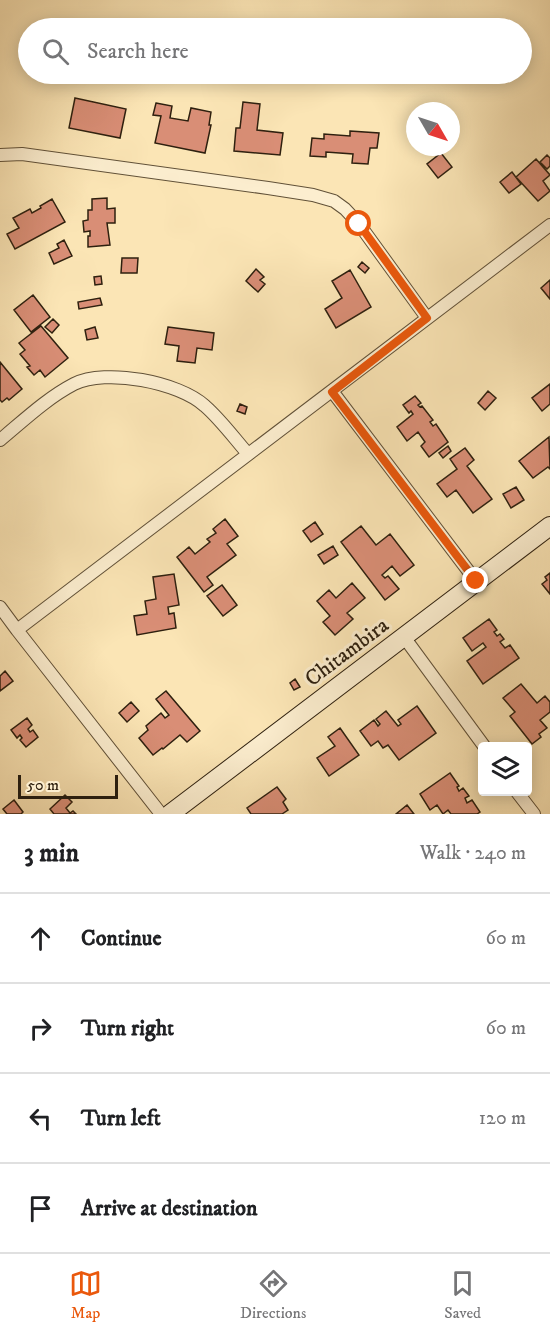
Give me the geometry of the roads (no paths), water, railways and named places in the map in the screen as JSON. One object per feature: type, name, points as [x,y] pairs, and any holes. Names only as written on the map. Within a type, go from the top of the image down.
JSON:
[{"type":"street","points":[[0,155],[22,154],[268,188],[313,195],[334,201],[359,224],[427,318]]},
{"type":"street","points":[[17,630],[550,225]]},
{"type":"street","points":[[0,440],[56,395],[74,384],[86,379],[118,378],[150,382],[190,395],[205,406],[248,454]]},
{"type":"street","points":[[332,392],[476,581]]},
{"type":"street","name":"Chitambira","points":[[170,814],[550,526]]},
{"type":"street","points":[[0,607],[161,814]]},
{"type":"street","points":[[404,637],[480,742]]},
{"type":"street","points":[[520,796],[534,814]]}]
